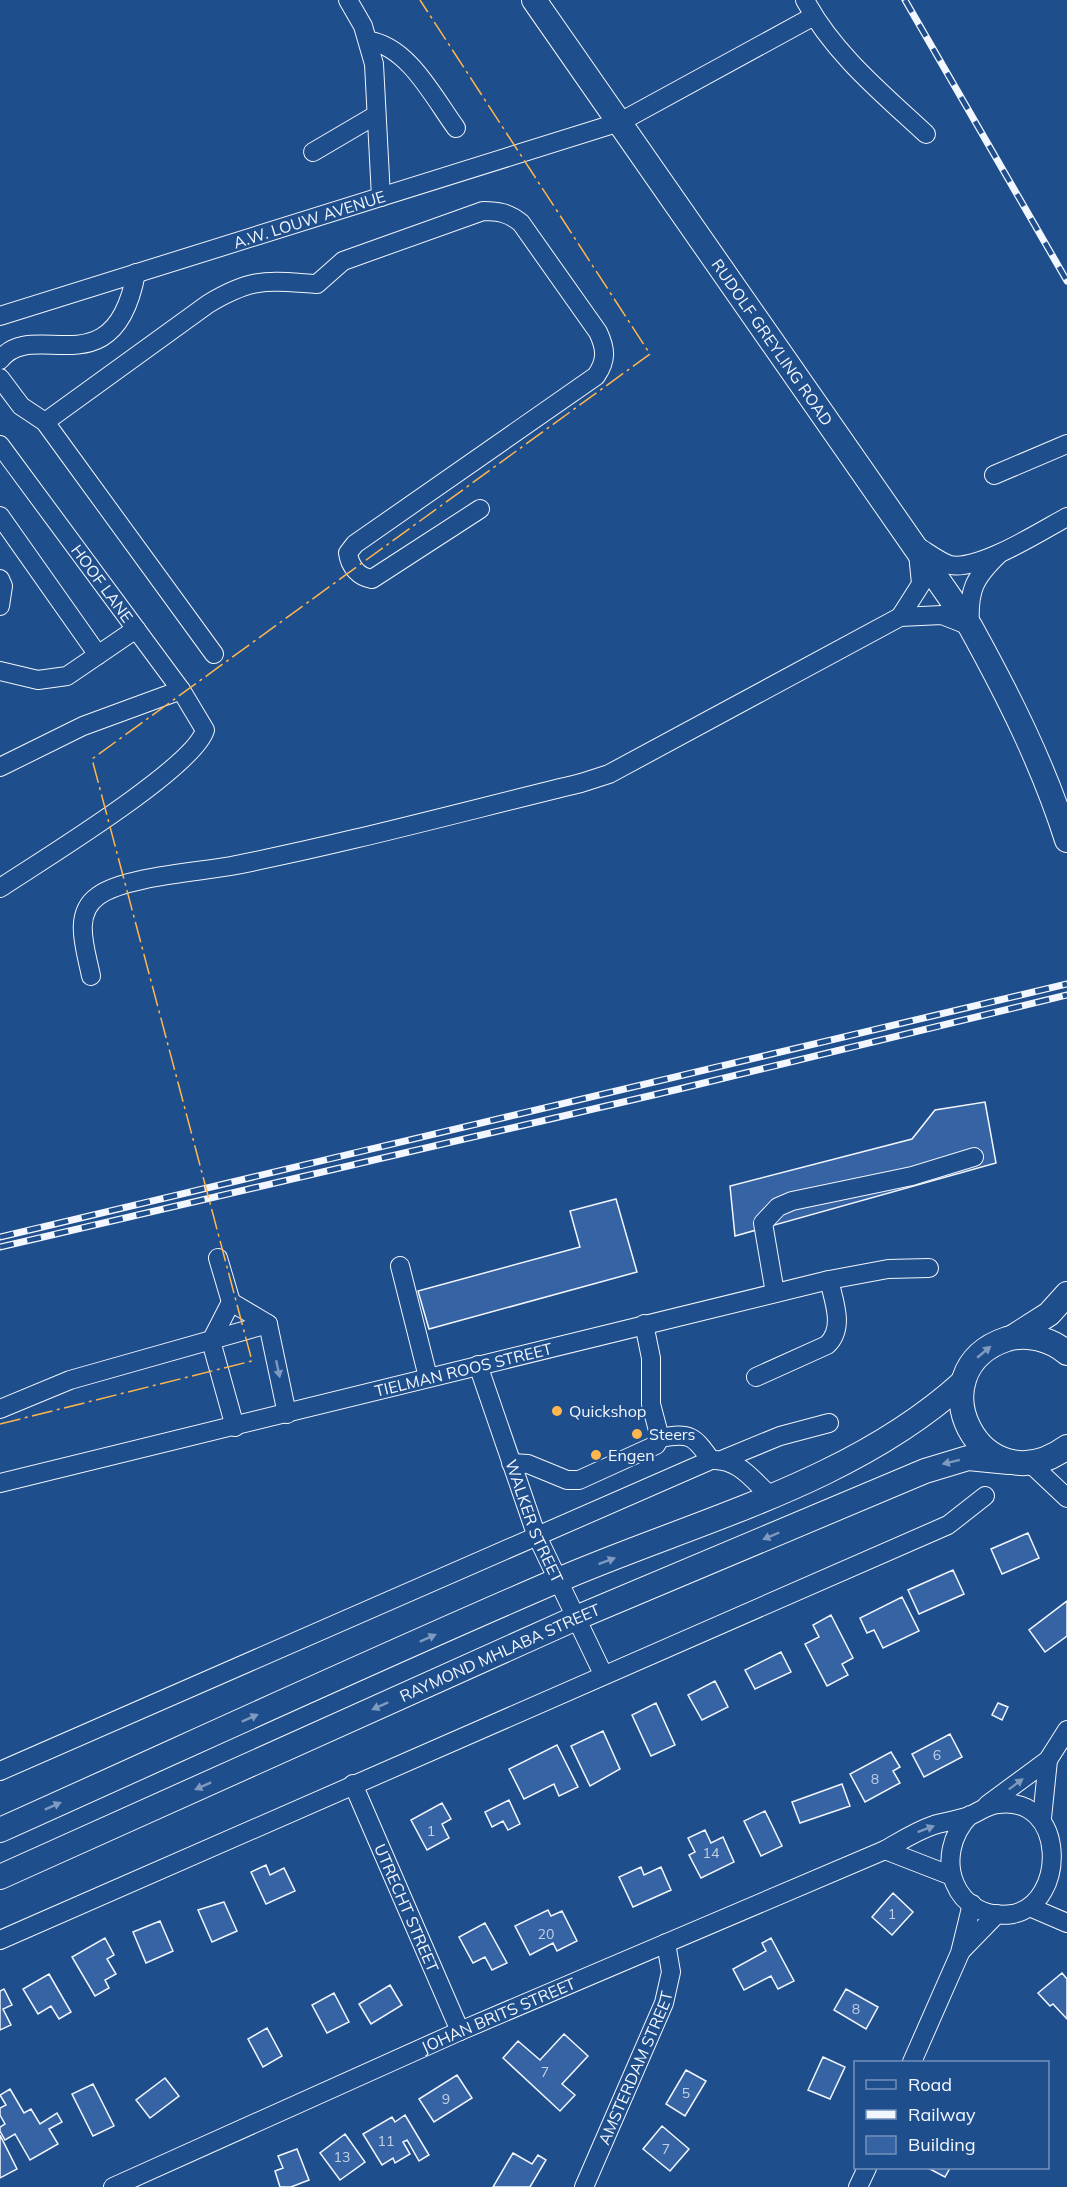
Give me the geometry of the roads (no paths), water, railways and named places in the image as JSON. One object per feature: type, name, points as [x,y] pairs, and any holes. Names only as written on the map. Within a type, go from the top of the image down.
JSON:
[{"type":"main road","name":"RUDOLF GREYLING ROAD","points":[[534,0],[917,546],[970,626],[1025,732],[1051,791],[1067,840]]},
{"type":"main road","points":[[1020,1463],[990,1454],[975,1440],[965,1423],[960,1403],[963,1382],[970,1366],[981,1353],[996,1343],[1013,1337],[1049,1314],[1067,1294]]},
{"type":"main road","points":[[1013,1337],[1031,1336],[1061,1345]]},
{"type":"main road","points":[[0,1830],[558,1580],[771,1497],[866,1451],[907,1427],[963,1382]]},
{"type":"main road","name":"RAYMOND MHLABA STREET","points":[[0,1877],[576,1618],[947,1462],[968,1458],[1020,1463],[1052,1458],[1067,1447]]},
{"type":"street","points":[[348,0],[369,41],[374,64],[381,197]]},
{"type":"street","points":[[809,8],[838,48],[926,134]]},
{"type":"street","name":"A.W. LOUW AVENUE","points":[[0,316],[620,122],[809,8]]},
{"type":"street","points":[[369,41],[395,49],[456,128]]},
{"type":"street","points":[[314,152],[376,115]]},
{"type":"street","points":[[45,422],[208,304],[234,288],[260,281],[317,284],[343,261],[483,211],[499,211],[512,216],[521,223],[598,332],[605,346],[602,367],[596,376],[355,544],[348,554],[349,560],[359,574],[372,579],[480,509]]},
{"type":"street","points":[[0,360],[6,351],[18,347],[82,345],[100,339],[117,323],[131,302],[136,273]]},
{"type":"street","points":[[0,378],[21,406],[45,422],[214,654]]},
{"type":"street","points":[[994,475],[1067,444]]},
{"type":"street","name":"HOOF LANE","points":[[0,445],[181,690],[205,729],[199,743],[160,778],[0,888]]},
{"type":"street","points":[[0,516],[98,655]]},
{"type":"street","points":[[917,546],[950,565],[966,564],[999,554],[1067,517]]},
{"type":"street","points":[[900,617],[921,584],[917,546]]},
{"type":"street","points":[[91,976],[83,931],[84,914],[99,895],[134,883],[232,866],[581,783],[609,774],[900,617],[942,615],[970,626],[969,599],[979,573],[999,554]]},
{"type":"street","points":[[0,579],[3,586],[0,606]]},
{"type":"street","points":[[0,671],[51,680],[67,676],[136,629]]},
{"type":"street","points":[[0,767],[83,726],[181,690]]},
{"type":"street","points":[[775,1293],[763,1223],[778,1207],[792,1201],[912,1176],[974,1157]]},
{"type":"street","points":[[218,1258],[231,1302],[212,1341],[235,1427]]},
{"type":"street","points":[[400,1266],[428,1377]]},
{"type":"street","name":"TIELMAN ROOS STREET","points":[[0,1483],[829,1280],[888,1269],[928,1268]]},
{"type":"street","points":[[756,1377],[828,1345],[833,1340],[838,1329],[838,1320],[829,1280]]},
{"type":"street","points":[[231,1302],[268,1324],[288,1414]]},
{"type":"street","points":[[0,1409],[70,1380],[268,1324]]},
{"type":"street","points":[[644,1324],[651,1358],[651,1404],[660,1437]]},
{"type":"street","name":"WALKER STREET","points":[[478,1365],[536,1534],[603,1674]]},
{"type":"street","points":[[0,1770],[612,1502],[780,1436],[829,1423]]},
{"type":"street","points":[[511,1463],[539,1467],[567,1480],[579,1480],[650,1449],[660,1437],[681,1434],[691,1437],[718,1459],[735,1463],[771,1497]]},
{"type":"street","points":[[1020,1463],[1067,1498]]},
{"type":"street","points":[[599,1471],[612,1502]]},
{"type":"street","points":[[0,1940],[603,1674],[948,1525],[985,1496]]},
{"type":"street","points":[[977,1811],[999,1804],[1014,1804],[1029,1809],[1051,1828],[1064,1862],[1054,1885],[1045,1898],[1032,1908],[1010,1915],[997,1914],[972,1904],[959,1891],[952,1876],[949,1863],[954,1836],[977,1811],[1048,1760],[1067,1730]]},
{"type":"street","points":[[1042,1818],[1048,1760]]},
{"type":"street","name":"UTRECHT STREET","points":[[353,1784],[460,2031]]},
{"type":"street","name":"JOHAN BRITS STREET","points":[[113,2187],[134,2183],[460,2031],[885,1850],[924,1829],[977,1811]]},
{"type":"street","points":[[885,1850],[952,1876]]},
{"type":"street","points":[[912,2061],[960,1953],[972,1904]]},
{"type":"street","points":[[1032,1908],[1067,1923]]},
{"type":"street","points":[[960,1953],[997,1914]]},
{"type":"street","name":"AMSTERDAM STREET","points":[[584,2187],[664,2003],[671,1972],[666,1943]]},
{"type":"street","points":[[858,2187],[867,2169]]},
{"type":"railway","points":[[905,0],[1067,281]]},
{"type":"railway","points":[[0,1237],[1067,984]]},
{"type":"railway","points":[[0,1247],[679,1089],[1067,995]]},
{"type":"place","name":"Quickshop","points":[[557,1411]]},
{"type":"place","name":"Steers","points":[[637,1434]]},
{"type":"place","name":"Engen","points":[[596,1455]]}]
